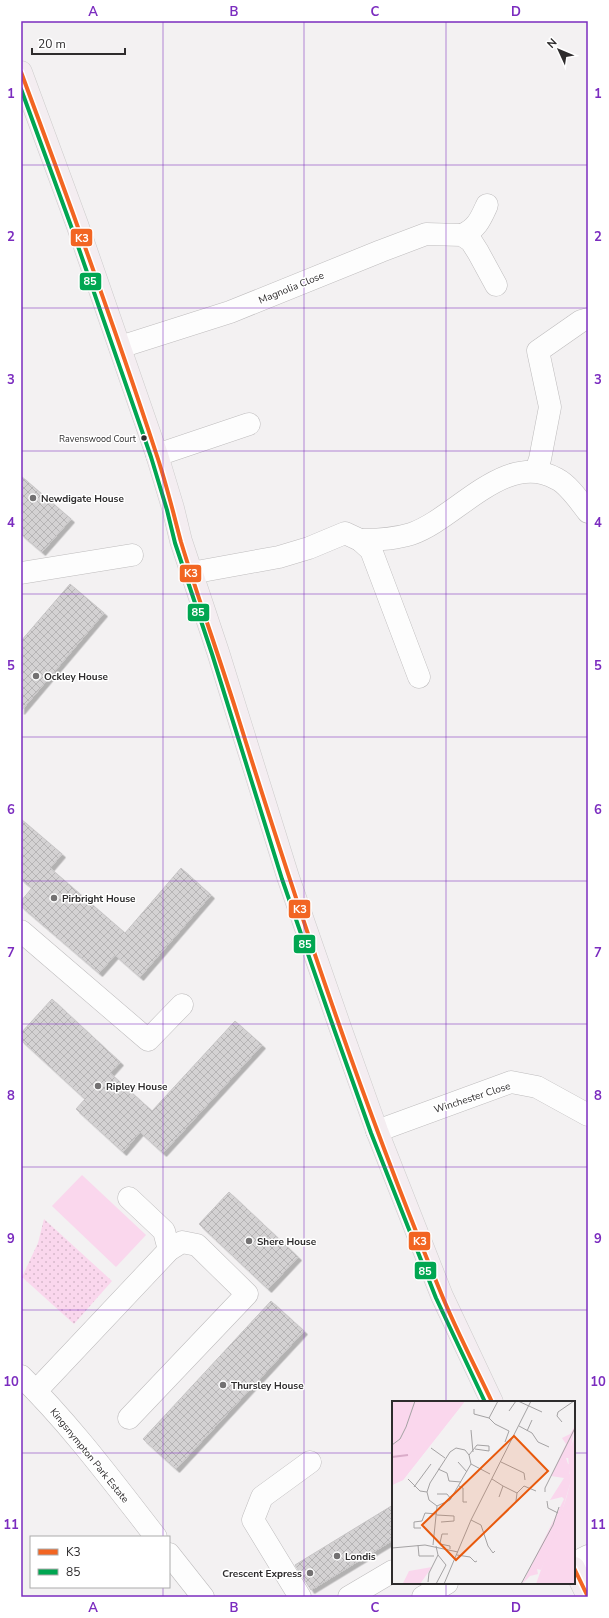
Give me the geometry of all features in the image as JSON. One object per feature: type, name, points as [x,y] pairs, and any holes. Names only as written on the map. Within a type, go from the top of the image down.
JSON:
[{"type":"main road","points":[[21,72],[120,346],[157,455],[181,541],[218,652],[288,877],[377,1131],[442,1296],[492,1401]]},
{"type":"main road","points":[[575,1570],[588,1597]]},
{"type":"street","points":[[462,235],[471,232],[480,222],[487,205]]},
{"type":"street","name":"Magnolia Close","points":[[120,346],[230,312],[426,234],[462,235]]},
{"type":"street","points":[[462,235],[471,241],[496,285]]},
{"type":"street","points":[[536,471],[540,459],[550,407],[538,351],[581,321],[588,319]]},
{"type":"street","points":[[157,455],[249,424]]},
{"type":"street","points":[[360,540],[377,540],[412,534],[446,516],[490,483],[510,475],[536,471],[558,479],[577,498],[588,512]]},
{"type":"street","points":[[191,573],[279,557],[309,548],[345,533],[360,540],[371,550],[419,677]]},
{"type":"street","points":[[21,573],[132,555]]},
{"type":"street","points":[[21,931],[148,1040],[182,1006]]},
{"type":"street","name":"Winchester Close","points":[[377,1131],[511,1082],[537,1088],[588,1115]]},
{"type":"street","points":[[129,1198],[164,1231],[169,1250]]},
{"type":"street","points":[[27,1385],[169,1250],[182,1242],[197,1245],[247,1294],[128,1418]]},
{"type":"street","name":"Kingsnympton Park Estate","points":[[27,1385],[90,1452],[155,1536]]},
{"type":"street","points":[[300,1597],[253,1520],[262,1497],[310,1462]]},
{"type":"street","points":[[170,1555],[202,1597]]},
{"type":"street","points":[[575,1562],[588,1556]]},
{"type":"street","points":[[349,1597],[392,1572]]},
{"type":"street","points":[[423,1597],[446,1584]]},
{"type":"shaded area","points":[[82,1175],[146,1235],[116,1267],[52,1206]]},
{"type":"shaded area","points":[[44,1219],[112,1281],[74,1324],[22,1277],[38,1243]]},
{"type":"building","name":"Newdigate House","points":[[21,476],[71,519],[42,552],[21,534]]},
{"type":"building","name":"Ockley House","points":[[70,584],[104,613],[21,711],[21,641]]},
{"type":"building","name":"Pirbright House","points":[[21,819],[62,854],[50,868],[125,933],[181,868],[211,895],[140,977],[115,955],[99,973],[21,906],[21,901],[32,888],[21,879]]},
{"type":"building","name":"Ripley House","points":[[52,999],[120,1062],[110,1073],[152,1111],[235,1021],[262,1045],[163,1153],[140,1132],[123,1152],[76,1109],[85,1099],[21,1040],[21,1033]]},
{"type":"building","name":"Shere House","points":[[229,1192],[298,1257],[268,1289],[199,1224]]},
{"type":"building","name":"Thursley House","points":[[271,1301],[304,1331],[176,1469],[143,1439]]},
{"type":"building","points":[[392,1506],[392,1541],[311,1590],[295,1565]]},
{"type":"transit line","name":"K3","points":[[21,72],[124,357],[163,475],[188,564],[284,863],[333,1008],[412,1222],[459,1334],[492,1401]]},
{"type":"transit line","name":"85","points":[[21,89],[71,226],[151,457],[175,543],[212,654],[282,879],[334,1029],[371,1133],[436,1298],[485,1401]]},
{"type":"transit line","name":"K3","points":[[575,1570],[588,1597]]},
{"type":"place","name":"Ravenswood Court","points":[[144,438]]},
{"type":"place","name":"Newdigate House","points":[[33,498]]},
{"type":"place","name":"Ockley House","points":[[36,676]]},
{"type":"place","name":"Pirbright House","points":[[54,898]]},
{"type":"place","name":"Ripley House","points":[[98,1086]]},
{"type":"place","name":"Shere House","points":[[249,1241]]},
{"type":"place","name":"Thursley House","points":[[223,1385]]},
{"type":"place","name":"Londis","points":[[337,1556]]},
{"type":"place","name":"Crescent Express","points":[[310,1573]]}]
